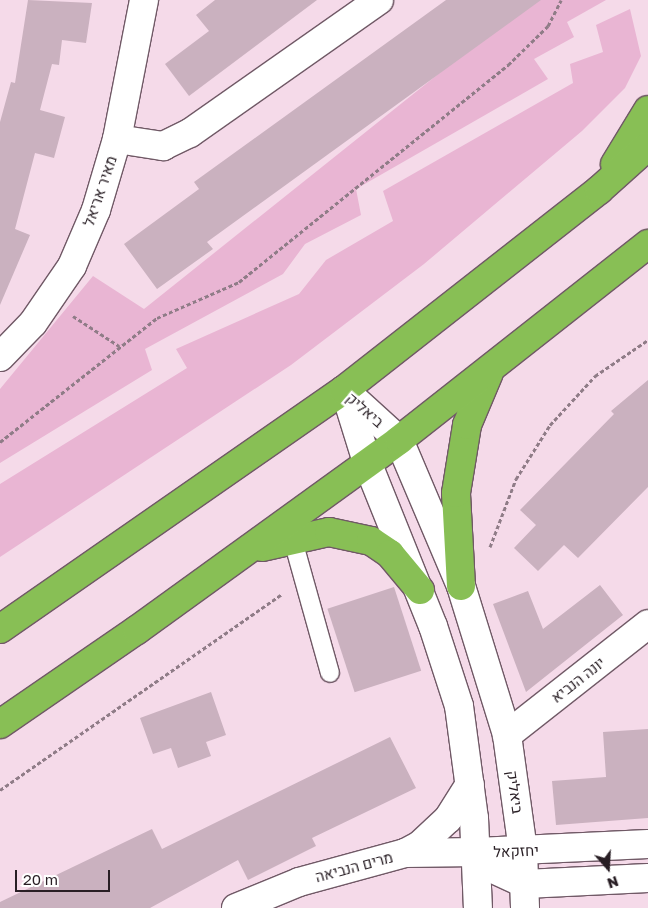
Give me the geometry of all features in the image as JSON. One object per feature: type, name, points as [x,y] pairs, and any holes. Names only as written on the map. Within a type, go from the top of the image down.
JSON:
[{"type":"highway","points":[[599,190],[648,110]]},
{"type":"highway","points":[[0,630],[344,390],[599,190],[648,146]]},
{"type":"highway","points":[[0,724],[399,440],[648,244]]},
{"type":"highway","points":[[461,586],[455,522],[457,485],[467,425],[491,369]]},
{"type":"highway","points":[[244,552],[292,537],[329,532],[371,541],[390,554],[420,590]]},
{"type":"street","name":"מאיר אריאל","points":[[0,357],[48,301],[72,266],[96,210],[118,140],[144,0]]},
{"type":"street","points":[[118,140],[163,146],[190,133],[379,0]]},
{"type":"street","name":"ביאליק","points":[[344,390],[399,440],[461,586],[507,735],[523,850],[525,896]]},
{"type":"street","name":"ביאליק","points":[[344,390],[367,462],[420,590],[459,706],[477,852],[478,908]]},
{"type":"street","name":"יונה הנביא","points":[[507,735],[648,624]]},
{"type":"street","points":[[405,853],[420,845],[448,819],[470,784]]},
{"type":"street","name":"יחזקאל","points":[[477,852],[648,844]]},
{"type":"street","name":"יחזקאל","points":[[477,852],[489,867],[525,896],[648,878]]},
{"type":"street","name":"מרים הנביאה","points":[[236,908],[299,882],[405,853],[477,852]]},
{"type":"lane","points":[[292,537],[302,581],[330,673]]},
{"type":"lane","points":[[0,613],[65,584]]},
{"type":"path","points":[[0,442],[119,346],[158,318],[239,282],[508,65],[548,26],[561,0]]},
{"type":"path","points":[[48,301],[119,346]]},
{"type":"path","points":[[488,554],[516,479],[550,425],[595,376],[648,340]]},
{"type":"path","points":[[0,790],[302,581]]},
{"type":"shaded area","points":[[531,0],[606,0],[567,22],[574,37],[534,59],[548,79],[356,189],[361,215],[305,244],[283,274],[145,349],[152,370],[0,463],[0,389],[93,276],[144,309]]},
{"type":"shaded area","points":[[630,9],[641,56],[625,88],[582,131],[424,264],[291,365],[0,557],[0,484],[187,368],[176,349],[299,294],[326,260],[393,221],[383,191],[573,83],[570,64],[603,52],[596,25]]},
{"type":"building","points":[[28,0],[92,3],[86,43],[62,40],[59,65],[52,64],[40,110],[65,117],[54,158],[35,153],[15,229],[30,235],[0,305],[0,122],[11,82],[15,83]]},
{"type":"building","points":[[215,0],[317,0],[189,96],[165,64],[209,31],[196,15]]},
{"type":"building","points":[[446,0],[541,0],[207,242],[213,249],[157,289],[124,244],[199,189],[194,182]]},
{"type":"building","points":[[648,380],[648,487],[578,558],[564,545],[538,571],[514,548],[536,525],[520,510],[614,414],[611,411]]},
{"type":"building","points":[[600,585],[623,615],[526,692],[493,604],[528,591],[543,629]]},
{"type":"building","points":[[394,587],[421,671],[355,692],[327,609]]},
{"type":"building","points":[[211,692],[226,735],[206,742],[211,756],[178,768],[171,748],[153,754],[140,718]]},
{"type":"building","points":[[648,729],[648,818],[556,825],[552,781],[606,777],[603,732]]},
{"type":"building","points":[[390,737],[416,788],[312,838],[316,846],[248,880],[238,860],[150,908],[0,908],[0,902],[152,829],[162,849]]}]
